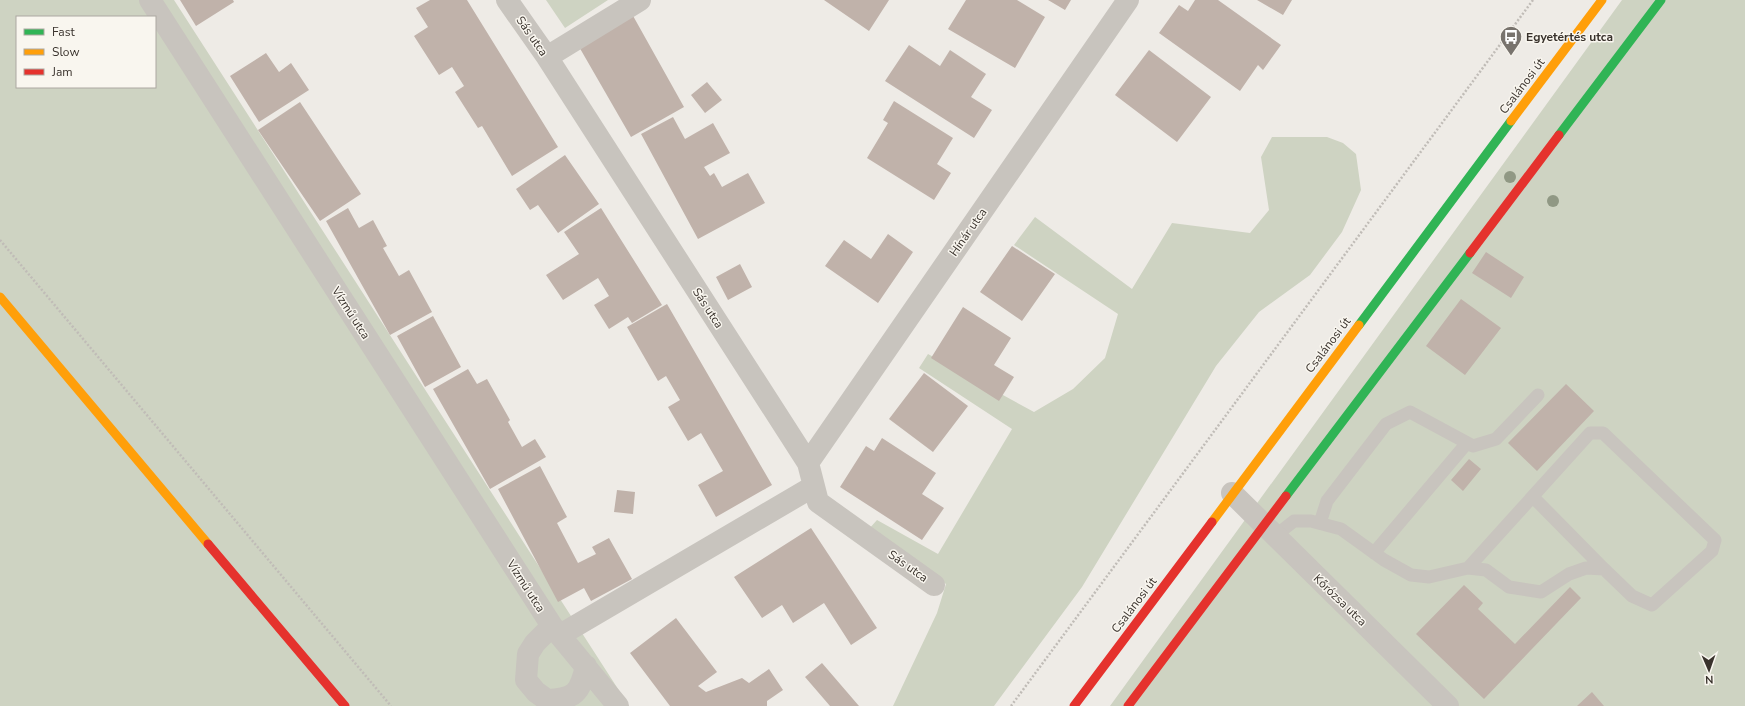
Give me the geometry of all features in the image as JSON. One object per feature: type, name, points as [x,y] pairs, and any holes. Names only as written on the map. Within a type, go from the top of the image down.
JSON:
[{"type":"street","name":"Vízmű utca","points":[[150,0],[556,631],[618,706]]},
{"type":"street","name":"Sás utca","points":[[507,0],[547,57],[808,463],[818,502],[934,585]]},
{"type":"street","points":[[547,57],[640,0]]},
{"type":"street","name":"Hínár utca","points":[[808,463],[1128,0]]},
{"type":"street","name":"Csalánosi út","points":[[1074,706],[1602,0]]},
{"type":"street","points":[[1128,706],[1269,531],[1662,0]]},
{"type":"street","points":[[0,297],[345,706]]},
{"type":"street","points":[[556,631],[814,486]]},
{"type":"street","name":"Kőrózsa utca","points":[[1232,493],[1448,706]]},
{"type":"street","name":"Vízmű utca","points":[[556,631],[535,643],[528,654],[526,680],[536,692],[547,700],[563,699],[570,696],[576,692],[582,682],[586,666]]},
{"type":"lane","points":[[1320,523],[1327,501],[1386,424],[1410,412],[1473,446],[1496,439],[1538,395]]},
{"type":"lane","points":[[1468,568],[1590,433],[1603,433],[1715,540],[1712,551],[1652,605],[1632,596],[1533,497]]},
{"type":"lane","points":[[1374,553],[1467,443]]},
{"type":"lane","points":[[1269,531],[1294,521],[1311,521],[1320,523],[1341,529],[1374,553],[1411,575],[1429,577],[1468,568],[1486,570],[1509,587],[1541,592],[1569,574],[1586,568],[1604,569]]},
{"type":"path","points":[[1011,706],[1533,0]]},
{"type":"path","points":[[0,240],[391,706]]},
{"type":"green space","points":[[0,0],[174,0],[629,706],[0,706]]},
{"type":"green space","points":[[546,0],[608,0],[565,28]]},
{"type":"green space","points":[[1622,0],[1745,0],[1745,706],[1110,706]]},
{"type":"green space","points":[[1272,137],[1327,137],[1343,143],[1356,154],[1361,190],[1342,232],[1310,275],[1259,312],[1216,366],[1082,587],[994,706],[893,706],[937,613],[946,584],[868,530],[877,520],[938,554],[1012,429],[919,368],[928,354],[1034,412],[1073,389],[1105,358],[1118,314],[1014,245],[1035,217],[1132,289],[1172,223],[1250,233],[1269,210],[1261,157]]},
{"type":"building","points":[[180,0],[233,0],[234,2],[196,26]]},
{"type":"building","points":[[430,0],[467,0],[558,147],[512,176],[482,126],[478,128],[455,92],[464,86],[452,67],[439,75],[414,36],[428,27],[416,8]]},
{"type":"building","points":[[824,0],[889,0],[869,31]]},
{"type":"building","points":[[966,0],[1017,0],[1045,17],[1015,68],[948,29]]},
{"type":"building","points":[[1048,0],[1071,0],[1065,10]]},
{"type":"building","points":[[1195,0],[1218,0],[1281,45],[1263,70],[1258,65],[1240,91],[1159,33],[1179,5],[1188,11]]},
{"type":"building","points":[[1257,0],[1292,0],[1283,15]]},
{"type":"building","points":[[632,14],[684,107],[631,137],[578,45]]},
{"type":"building","points":[[909,45],[940,66],[950,50],[986,74],[971,97],[992,110],[974,138],[885,81]]},
{"type":"building","points":[[1149,50],[1211,97],[1177,142],[1115,95]]},
{"type":"building","points":[[266,53],[279,72],[291,63],[309,90],[259,122],[230,76]]},
{"type":"building","points":[[707,82],[722,100],[705,113],[691,95]]},
{"type":"building","points":[[894,101],[953,138],[937,164],[951,173],[934,200],[867,158],[888,123],[883,120]]},
{"type":"building","points":[[300,102],[361,194],[320,221],[258,130]]},
{"type":"building","points":[[673,117],[685,139],[713,123],[730,153],[704,167],[710,176],[714,173],[722,187],[748,173],[765,203],[698,239],[641,134]]},
{"type":"building","points":[[565,155],[599,204],[558,233],[538,205],[530,210],[516,189]]},
{"type":"building","points":[[348,208],[359,228],[373,220],[387,246],[383,248],[399,276],[409,270],[432,312],[390,335],[326,221]]},
{"type":"building","points":[[601,208],[662,305],[632,323],[628,317],[609,329],[594,305],[609,296],[598,278],[563,300],[546,275],[579,254],[564,232]]},
{"type":"building","points":[[888,234],[913,252],[878,303],[825,266],[844,240],[871,259]]},
{"type":"building","points":[[1012,246],[1055,274],[1022,321],[980,292]]},
{"type":"building","points":[[1486,252],[1524,277],[1511,298],[1472,273]]},
{"type":"building","points":[[740,264],[752,287],[728,300],[716,277]]},
{"type":"building","points":[[1461,299],[1501,328],[1465,375],[1426,346]]},
{"type":"building","points":[[667,304],[772,485],[716,517],[698,485],[723,471],[701,433],[688,441],[668,407],[680,400],[666,376],[658,381],[627,327]]},
{"type":"building","points":[[963,307],[1011,338],[994,365],[1014,377],[999,401],[931,358]]},
{"type":"building","points":[[433,316],[461,367],[425,387],[397,336]]},
{"type":"building","points":[[468,369],[477,384],[487,379],[510,420],[508,422],[522,447],[535,439],[546,457],[490,489],[433,389]]},
{"type":"building","points":[[924,373],[968,406],[933,452],[889,419]]},
{"type":"building","points":[[1566,384],[1594,411],[1537,471],[1508,443]]},
{"type":"building","points":[[882,438],[936,473],[922,494],[944,508],[922,540],[840,487],[866,446],[874,451]]},
{"type":"building","points":[[1469,459],[1481,469],[1463,491],[1451,480]]},
{"type":"building","points":[[540,466],[567,517],[557,523],[578,563],[596,554],[592,547],[609,538],[632,579],[591,601],[584,588],[558,602],[498,489]]},
{"type":"building","points":[[617,490],[635,492],[633,514],[614,512]]},
{"type":"building","points":[[811,528],[877,628],[851,645],[824,603],[793,623],[782,605],[762,618],[734,577]]},
{"type":"building","points":[[1464,585],[1483,603],[1478,609],[1515,644],[1570,587],[1581,598],[1484,699],[1416,634]]},
{"type":"building","points":[[676,618],[717,672],[698,686],[706,692],[742,678],[749,683],[769,669],[783,690],[767,701],[767,706],[670,706],[630,653]]},
{"type":"building","points":[[822,663],[859,706],[830,706],[805,677]]},
{"type":"building","points":[[1592,692],[1604,706],[1577,706]]},
{"type":"traffic: fast","points":[[1559,135],[1661,0]]},
{"type":"traffic: fast","points":[[1359,325],[1511,121]]},
{"type":"traffic: fast","points":[[1286,496],[1470,253]]},
{"type":"traffic: slow","points":[[1511,121],[1602,0]]},
{"type":"traffic: slow","points":[[0,297],[208,544]]},
{"type":"traffic: slow","points":[[1212,522],[1359,325]]},
{"type":"traffic: jam","points":[[1470,253],[1559,135]]},
{"type":"traffic: jam","points":[[1128,706],[1286,496]]},
{"type":"traffic: jam","points":[[1074,706],[1212,522]]},
{"type":"traffic: jam","points":[[208,544],[345,706]]},
{"type":"place","name":"Egyetértés utca","points":[[1511,56]]}]
